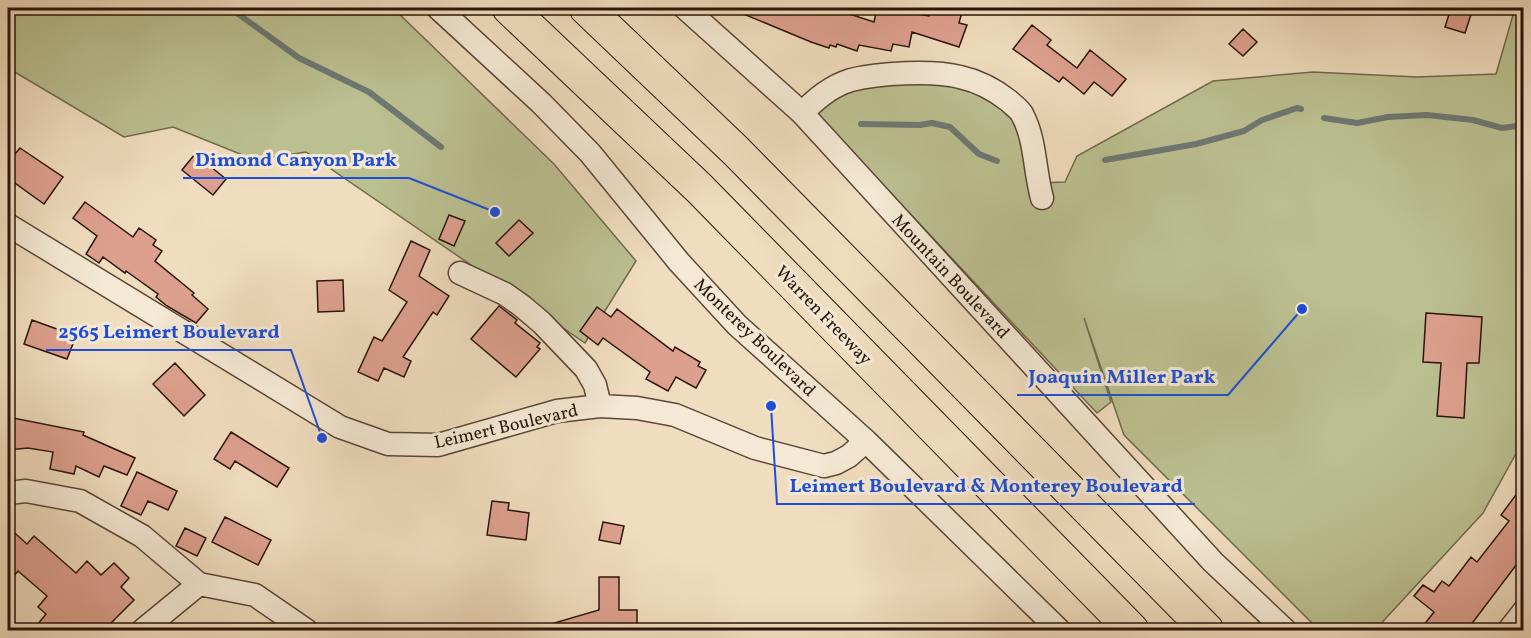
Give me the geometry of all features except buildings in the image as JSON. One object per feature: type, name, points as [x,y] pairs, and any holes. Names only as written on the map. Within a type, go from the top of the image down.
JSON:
[{"type":"highway","name":"Warren Freeway","points":[[509,8],[699,188],[1132,630]]},
{"type":"highway","points":[[586,8],[736,151],[1207,630]]},
{"type":"street","name":"Monterey Boulevard","points":[[438,8],[541,103],[584,147],[710,298],[867,441],[1059,630]]},
{"type":"street","name":"Mountain Boulevard","points":[[684,8],[802,113],[1213,562],[1285,630]]},
{"type":"street","points":[[802,113],[820,96],[849,81],[880,75],[959,76],[995,90],[1021,111],[1035,147],[1038,183],[1042,198]]},
{"type":"street","name":"Leimert Boulevard","points":[[8,225],[340,427],[388,444],[438,445],[558,411],[600,406],[637,408],[675,415],[755,448],[824,466],[849,456],[867,441]]},
{"type":"street","points":[[460,273],[505,294],[542,323],[586,369],[595,385],[600,406]]},
{"type":"street","points":[[8,492],[26,491],[80,501],[142,536],[199,584],[255,595],[306,630]]},
{"type":"street","points":[[142,630],[199,584]]},
{"type":"street","points":[[1509,630],[1524,611]]},
{"type":"green space","points":[[8,8],[393,8],[554,164],[636,261],[585,343],[306,152],[255,160],[173,127],[124,137],[8,68]]},
{"type":"green space","points":[[1515,8],[1523,8],[1523,441],[1483,513],[1375,630],[1319,630],[1124,435],[1084,318],[1111,402],[1097,413],[809,106],[820,95],[924,74],[1022,111],[1038,183],[1065,182],[1077,156],[1213,81],[1313,72],[1417,77],[1496,74]]},
{"type":"waterway","points":[[230,8],[299,58],[369,92],[441,147]]},
{"type":"waterway","points":[[1105,160],[1196,144],[1244,131],[1262,120],[1297,108],[1301,109]]},
{"type":"waterway","points":[[1324,118],[1357,123],[1388,117],[1427,115],[1473,120],[1502,128],[1524,125]]},
{"type":"waterway","points":[[861,124],[920,125],[932,123],[950,127],[979,154],[997,161]]},
{"type":"place","name":"Dimond Canyon Park","points":[[495,212]]},
{"type":"place","name":"Joaquin Miller Park","points":[[1302,309]]},
{"type":"place","name":"Leimert Boulevard & Monterey Boulevard","points":[[771,406]]},
{"type":"place","name":"2565 Leimert Boulevard","points":[[322,438]]}]
